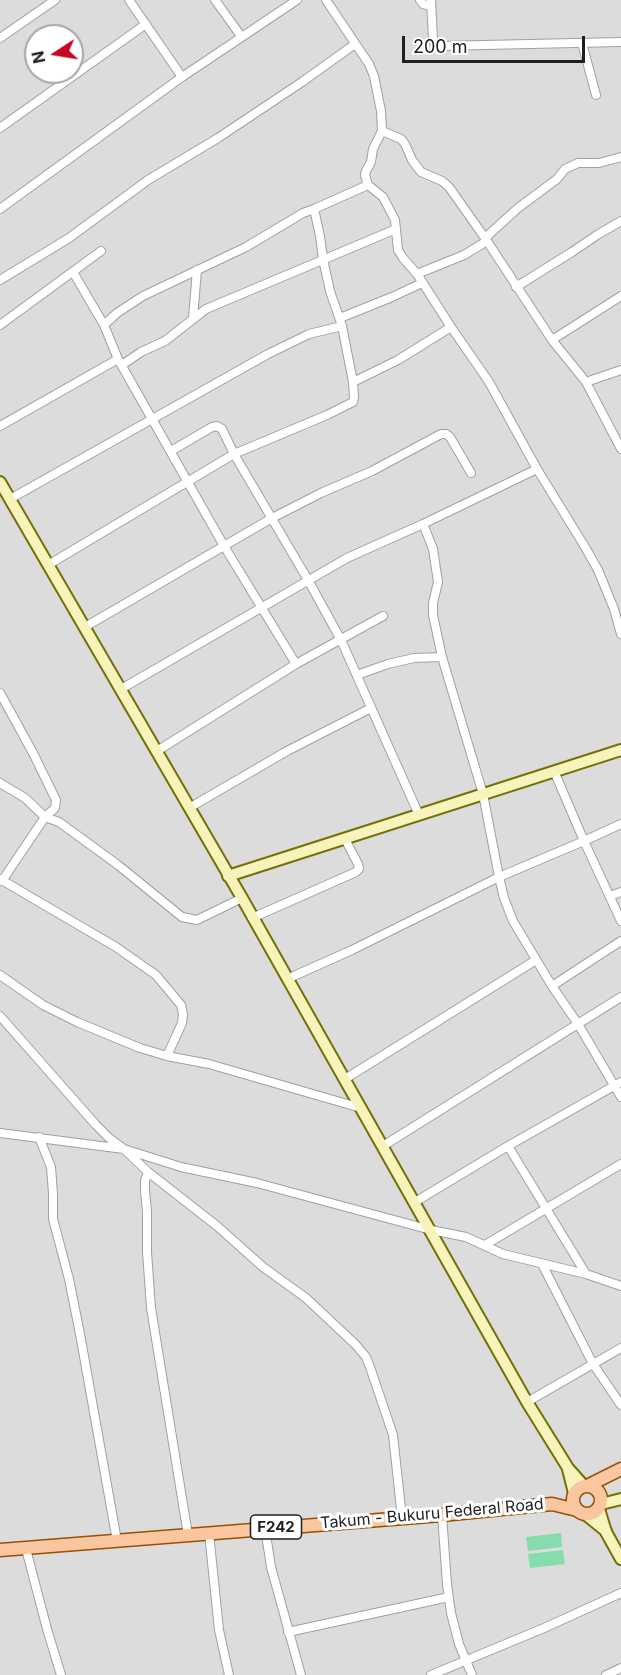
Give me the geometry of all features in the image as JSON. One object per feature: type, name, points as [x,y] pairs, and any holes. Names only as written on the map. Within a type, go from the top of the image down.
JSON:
[{"type":"main road","points":[[0,482],[242,898],[527,1402],[580,1490]]},
{"type":"main road","points":[[228,876],[621,750]]},
{"type":"main road","name":"F242","points":[[552,1504],[621,1469]]},
{"type":"main road","name":"F242","points":[[581,1512],[590,1514],[621,1469]]},
{"type":"main road","points":[[606,1532],[581,1512],[573,1501],[580,1490],[594,1487],[600,1501],[606,1532],[621,1559]]},
{"type":"main road","points":[[600,1501],[621,1497]]},
{"type":"main road","name":"Takum - Bukuru Federal Road","points":[[0,1550],[442,1515],[552,1504],[581,1512]]},
{"type":"street","points":[[129,0],[183,77]]},
{"type":"street","points":[[215,0],[241,36]]},
{"type":"street","points":[[0,208],[241,36],[297,0]]},
{"type":"street","points":[[326,0],[369,64],[374,76],[381,111],[382,131],[373,149],[370,167],[366,171],[368,185],[383,197],[395,220],[398,250],[417,274],[489,382],[537,469],[598,570],[614,609],[621,634]]},
{"type":"street","points":[[420,0],[423,4],[431,3],[433,39],[435,44],[440,46],[621,42]]},
{"type":"street","points":[[0,38],[49,1]]},
{"type":"street","points":[[0,128],[146,24]]},
{"type":"street","points":[[582,43],[596,95]]},
{"type":"street","points":[[0,280],[69,238],[148,180],[218,138],[355,44]]},
{"type":"street","points":[[382,131],[401,139],[412,160],[422,172],[442,181],[449,187],[552,340],[586,382],[618,438],[621,448]]},
{"type":"street","points":[[417,274],[464,255],[486,239],[518,208],[557,179],[565,170],[578,164],[599,163],[621,157]]},
{"type":"street","points":[[104,325],[117,313],[143,296],[246,247],[303,213],[368,185]]},
{"type":"street","points":[[48,565],[234,454],[353,402],[353,382],[341,322],[330,291],[314,209]]},
{"type":"street","points":[[516,287],[621,221]]},
{"type":"street","points":[[0,426],[120,362],[165,341],[206,309],[396,229]]},
{"type":"street","points":[[0,325],[101,251]]},
{"type":"street","points":[[193,318],[197,270]]},
{"type":"street","points":[[73,272],[104,325],[120,362],[224,546],[296,664]]},
{"type":"street","points":[[10,500],[268,354],[422,283]]},
{"type":"street","points":[[552,340],[621,296]]},
{"type":"street","points":[[353,382],[398,360],[451,327]]},
{"type":"street","points":[[586,382],[621,370]]},
{"type":"street","points":[[171,451],[217,426],[222,429],[234,454],[341,640],[419,815]]},
{"type":"street","points":[[85,627],[272,518],[372,471],[441,434],[450,437],[471,473]]},
{"type":"street","points":[[121,688],[347,558],[537,469]]},
{"type":"street","points":[[423,524],[433,549],[438,582],[433,603],[442,657],[483,794],[504,898],[513,921],[536,960],[618,1084],[621,1097]]},
{"type":"street","points":[[157,751],[296,664],[383,616]]},
{"type":"street","points":[[357,675],[414,658],[442,657]]},
{"type":"street","points":[[0,693],[56,800],[55,808],[45,817],[1,880],[116,946],[156,975],[181,1005],[183,1014],[182,1023],[167,1056]]},
{"type":"street","points":[[189,808],[287,751],[371,708]]},
{"type":"street","points":[[554,771],[621,921]]},
{"type":"street","points":[[0,783],[25,798],[45,817],[59,822],[118,865],[182,918],[197,920],[242,898]]},
{"type":"street","points":[[287,979],[352,950],[499,877],[619,825],[621,836]]},
{"type":"street","points":[[252,918],[356,872],[359,869],[358,864],[345,839]]},
{"type":"street","points":[[610,896],[621,892]]},
{"type":"street","points":[[552,986],[621,941]]},
{"type":"street","points":[[345,1079],[536,960]]},
{"type":"street","points":[[0,975],[43,1005],[77,1023],[140,1048],[209,1064],[361,1108]]},
{"type":"street","points":[[383,1146],[621,997]]},
{"type":"street","points":[[0,1016],[96,1125],[148,1172],[170,1187],[263,1267],[306,1298],[366,1357],[393,1435],[402,1518]]},
{"type":"street","points":[[415,1202],[618,1084]]},
{"type":"street","points":[[0,1133],[124,1149],[181,1167],[257,1183],[431,1230],[466,1237],[503,1254],[586,1274],[621,1286]]},
{"type":"street","points":[[39,1137],[51,1167],[53,1219],[69,1279],[80,1334],[117,1541]]},
{"type":"street","points":[[508,1146],[586,1274]]},
{"type":"street","points":[[486,1245],[621,1164]]},
{"type":"street","points":[[148,1172],[145,1191],[151,1308],[188,1535]]},
{"type":"street","points":[[542,1264],[593,1364],[621,1405]]},
{"type":"street","points":[[527,1402],[621,1348]]},
{"type":"street","points":[[442,1515],[449,1597],[459,1644],[472,1675]]},
{"type":"street","points":[[265,1528],[271,1568],[301,1675]]},
{"type":"street","points":[[209,1533],[219,1630],[229,1675]]},
{"type":"street","points":[[26,1549],[61,1675]]},
{"type":"street","points":[[431,1675],[621,1593]]},
{"type":"street","points":[[288,1632],[449,1597]]},
{"type":"street","points":[[606,1675],[621,1668]]},
{"type":"shaded area","points":[[0,0],[621,0],[621,1675],[0,1675]]},
{"type":"green space","points":[[561,1533],[562,1547],[528,1551],[526,1537]]},
{"type":"green space","points":[[563,1550],[565,1564],[530,1568],[528,1554]]}]
